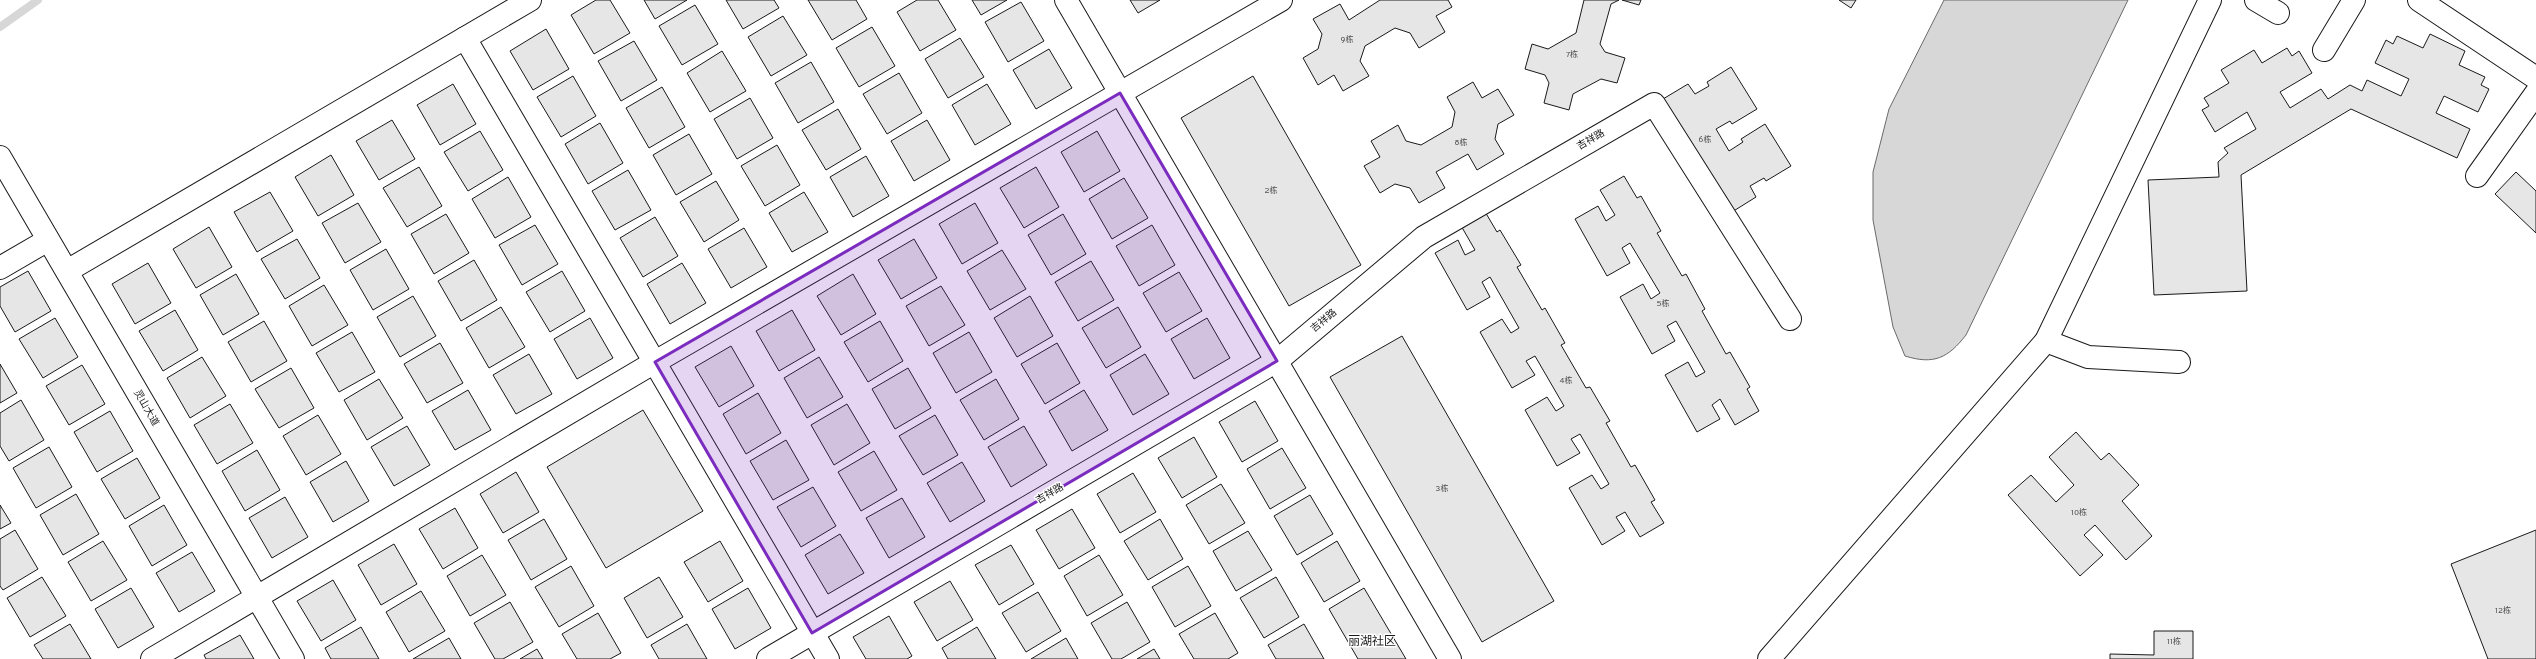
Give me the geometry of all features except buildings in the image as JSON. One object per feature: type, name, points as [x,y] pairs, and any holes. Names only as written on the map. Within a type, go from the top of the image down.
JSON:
[{"type":"street","points":[[67,272],[530,0]]},
{"type":"street","points":[[1066,0],[1450,659]]},
{"type":"street","points":[[152,659],[256,596],[654,362],[1281,0]]},
{"type":"street","points":[[1769,659],[2046,341],[2210,0]]},
{"type":"street","points":[[2256,0],[2278,12]]},
{"type":"street","points":[[2324,50],[2354,0]]},
{"type":"street","points":[[2419,0],[2536,78]]},
{"type":"street","points":[[465,38],[828,659]]},
{"type":"street","points":[[2477,176],[2536,93]]},
{"type":"street","name":"吉祥路","points":[[768,659],[1277,361],[1424,237],[1654,104],[1790,319]]},
{"type":"street","name":"灵山大道","points":[[0,157],[293,659]]},
{"type":"street","points":[[0,268],[48,240]]},
{"type":"street","points":[[2046,341],[2088,357],[2180,362]]},
{"type":"highlighted area","points":[[1120,93],[1277,361],[812,633],[655,362]]},
{"type":"shaded area","points":[[1944,0],[2128,0],[1966,335],[1953,349],[1940,358],[1924,360],[1905,356],[1893,327],[1873,220],[1873,172],[1889,109]]},
{"type":"waterway","points":[[0,27],[38,0]]},
{"type":"district","name":"丽湖社区","points":[[1372,642]]}]
